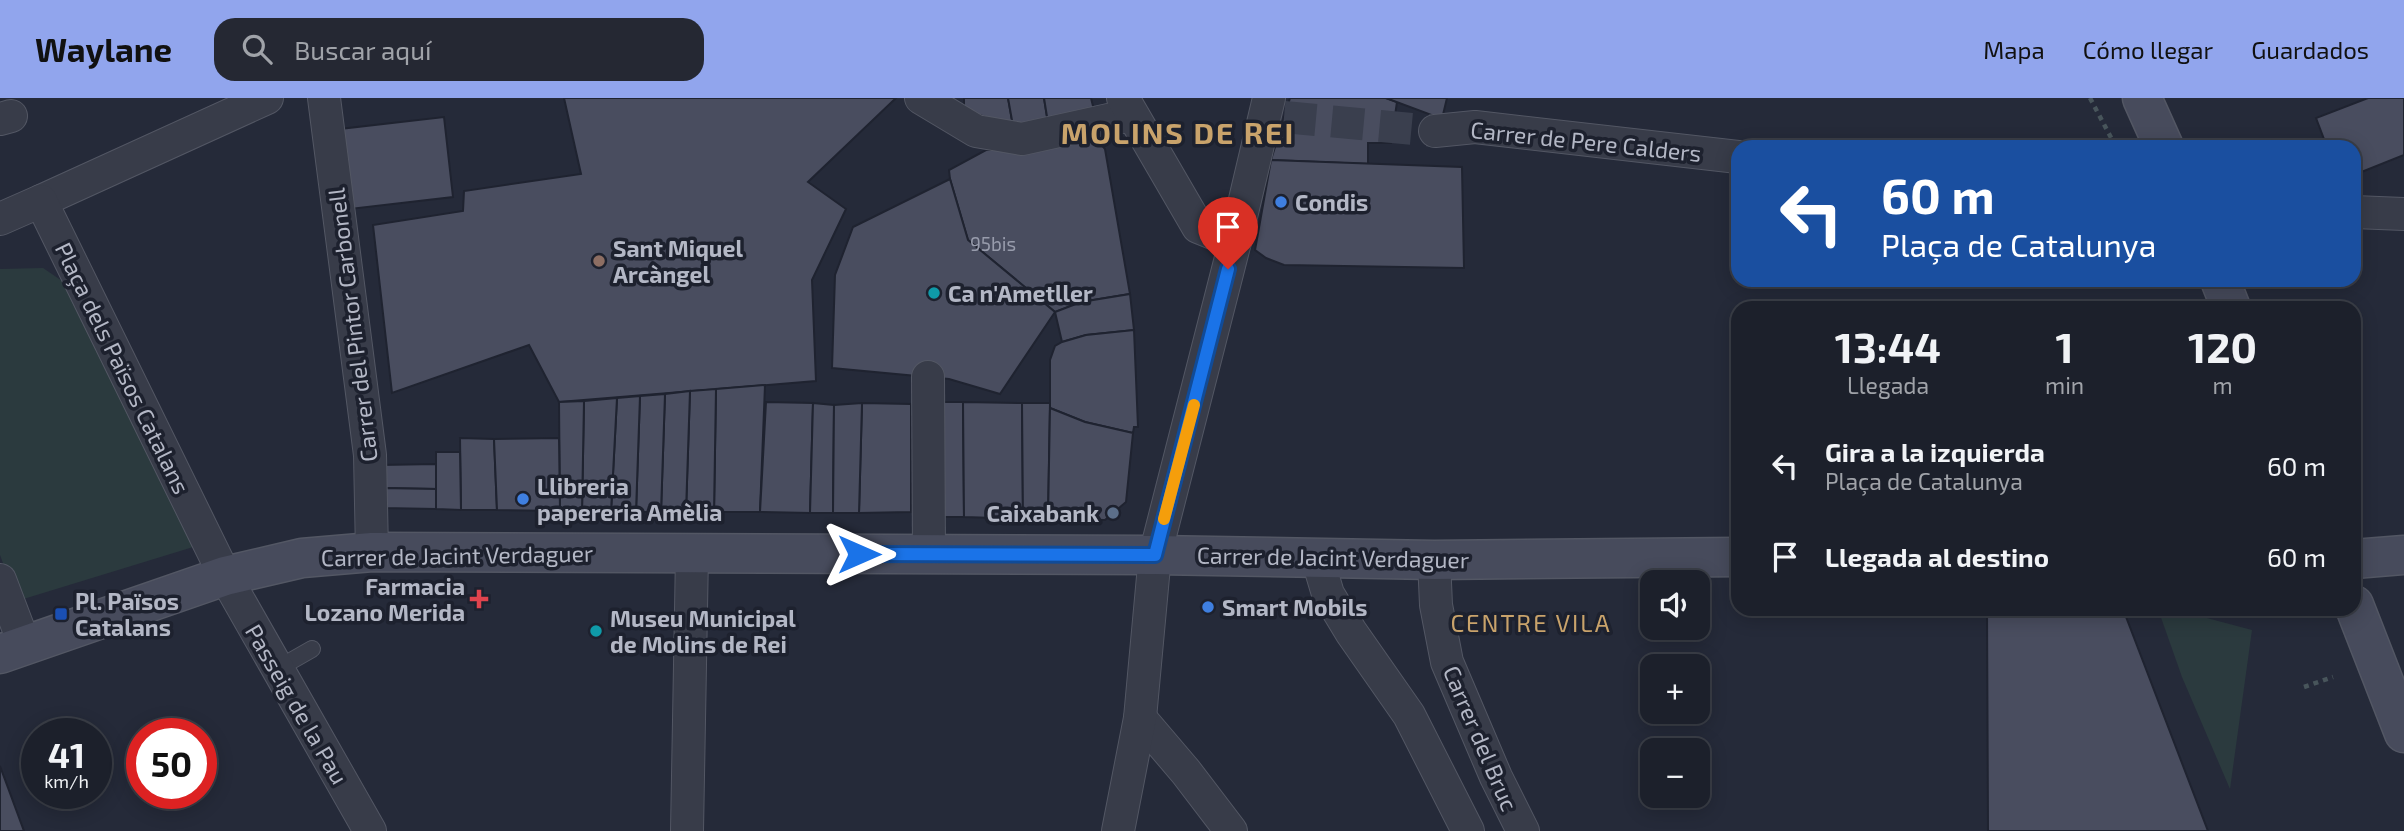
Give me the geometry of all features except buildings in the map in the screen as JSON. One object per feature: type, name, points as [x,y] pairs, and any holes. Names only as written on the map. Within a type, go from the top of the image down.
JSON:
[{"type":"main road","points":[[2142,98],[2161,140]]},
{"type":"main road","name":"Carrer de Jacint Verdaguer","points":[[12,650],[225,576],[302,558],[372,552],[929,553],[1434,560],[1731,557]]},
{"type":"main road","points":[[2361,558],[2404,555]]},
{"type":"main road","points":[[2358,616],[2404,733]]},
{"type":"street","points":[[0,219],[267,98]]},
{"type":"street","name":"Carrer del Pintor Carbonell","points":[[324,98],[370,454],[372,552]]},
{"type":"street","points":[[921,98],[976,131],[1023,139],[1127,106],[1198,227],[1235,242]]},
{"type":"street","points":[[1118,831],[1140,718],[1155,555],[1235,242],[1273,110]]},
{"type":"street","name":"Carrer de Pere Calders","points":[[1435,131],[1475,127],[1500,129],[1731,156]]},
{"type":"street","name":"Plaça dels Països Catalans","points":[[41,201],[225,576]]},
{"type":"street","points":[[2361,212],[2404,214]]},
{"type":"street","points":[[928,377],[929,553]]},
{"type":"street","points":[[687,831],[692,554]]},
{"type":"street","points":[[1317,557],[1328,594],[1409,715],[1468,831]]},
{"type":"street","name":"Carrer del Bruc","points":[[1434,560],[1436,605],[1447,662],[1522,831]]},
{"type":"street","name":"Passeig de la Pau","points":[[225,576],[370,831]]},
{"type":"street","points":[[0,580],[12,650]]},
{"type":"street","points":[[1316,598],[1331,626],[1351,632]]},
{"type":"street","points":[[1140,718],[1231,831]]},
{"type":"lane","points":[[277,669],[312,649]]},
{"type":"path","points":[[2090,98],[2112,140]]},
{"type":"path","points":[[2304,687],[2333,677]]},
{"type":"shaded area","points":[[43,268],[87,298],[216,540],[17,601],[0,555],[0,269]]},
{"type":"shaded area","points":[[2160,616],[2199,616],[2252,630],[2230,789],[2182,677]]},
{"type":"tunnel","points":[[1284,117],[1435,131]]},
{"type":"slow traffic","points":[[1164,519],[1194,405]]},
{"type":"place","name":"Condis","points":[[1281,202]]},
{"type":"place","name":"Sant Miquel Arcàngel","points":[[599,261]]},
{"type":"place","name":"Ca n'Ametller","points":[[934,293]]},
{"type":"place","name":"Llibreria papereria Amèlia","points":[[523,499]]},
{"type":"place","name":"Caixabank","points":[[1113,513]]},
{"type":"place","name":"Farmacia Lozano Merida","points":[[479,599]]},
{"type":"place","name":"Smart Mobils","points":[[1208,607]]},
{"type":"place","name":"Pl. Països Catalans","points":[[61,614]]},
{"type":"place","name":"Museu Municipal de Molins de Rei","points":[[596,631]]},
{"type":"district","name":"MOLINS DE REI","points":[[1178,132]]},
{"type":"district","name":"CENTRE VILA","points":[[1531,622]]},
{"type":"route","points":[[859,554],[1155,555],[1228,269]]}]
